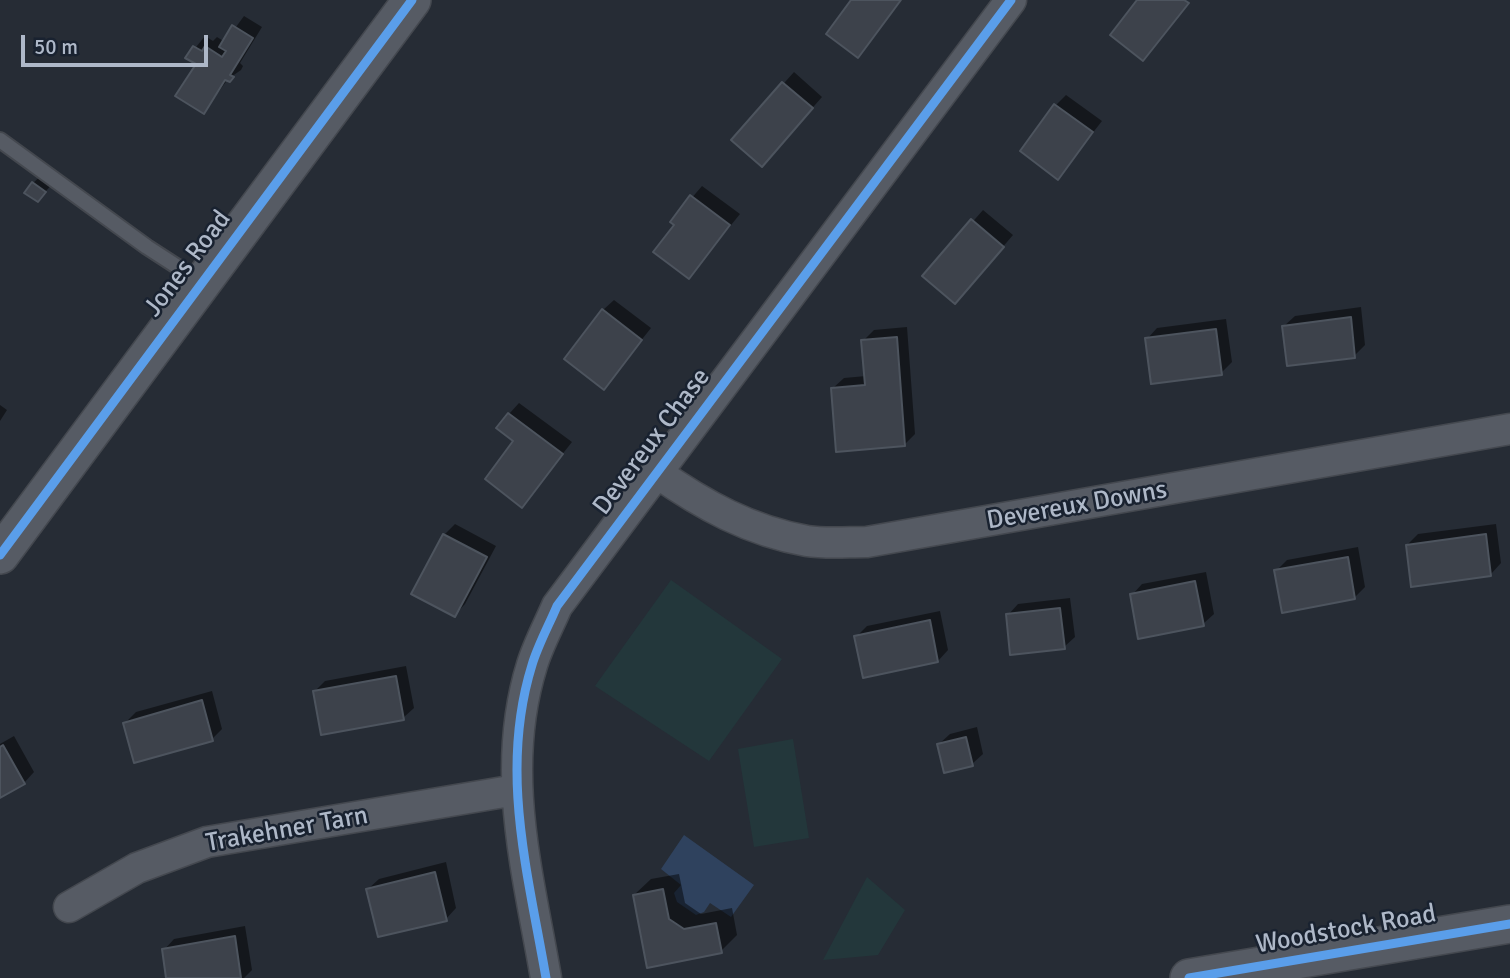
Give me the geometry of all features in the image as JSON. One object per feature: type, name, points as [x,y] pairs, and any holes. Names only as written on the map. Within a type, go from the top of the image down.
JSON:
[{"type":"street","name":"Jones Road","points":[[0,555],[412,0]]},
{"type":"street","name":"Devereux Chase","points":[[546,978],[516,790],[519,728],[532,664],[557,606],[1011,0]]},
{"type":"street","name":"Devereux Downs","points":[[656,472],[696,500],[752,528],[809,541],[867,542],[1510,429]]},
{"type":"street","name":"Trakehner Tarn","points":[[69,906],[138,868],[207,842],[516,790]]},
{"type":"street","name":"Woodstock Road","points":[[1189,978],[1510,924]]},
{"type":"lane","points":[[0,140],[147,247],[201,282]]},
{"type":"green space","points":[[671,580],[782,659],[709,761],[595,686]]},
{"type":"green space","points":[[793,739],[809,838],[754,847],[738,749]]},
{"type":"green space","points":[[867,877],[905,910],[878,955],[823,960]]},
{"type":"water","points":[[684,835],[754,885],[731,917],[710,903],[704,912],[696,915],[677,902],[674,893],[681,885],[661,869]]},
{"type":"building","points":[[851,0],[901,0],[858,58],[826,34]]},
{"type":"building","points":[[1137,0],[1184,0],[1189,3],[1143,61],[1110,35]]},
{"type":"building","points":[[232,25],[253,38],[230,75],[234,77],[230,82],[225,80],[204,114],[175,96],[196,64],[185,58],[193,46],[202,51],[205,46],[222,57],[226,51],[219,47]]},
{"type":"building","points":[[782,82],[813,108],[762,167],[731,140]]},
{"type":"building","points":[[1054,104],[1093,132],[1058,180],[1020,151]]},
{"type":"building","points":[[32,182],[46,192],[38,202],[24,193]]},
{"type":"building","points":[[690,195],[730,225],[689,279],[653,252],[674,225],[670,222]]},
{"type":"building","points":[[971,219],[1004,247],[955,304],[922,276]]},
{"type":"building","points":[[602,309],[642,340],[604,390],[564,359]]},
{"type":"building","points":[[1351,317],[1355,358],[1287,366],[1282,326]]},
{"type":"building","points":[[1216,329],[1222,375],[1151,384],[1145,338]]},
{"type":"building","points":[[897,337],[905,446],[836,452],[831,388],[865,385],[861,340]]},
{"type":"building","points":[[508,413],[563,454],[522,508],[485,479],[513,441],[496,428]]},
{"type":"building","points":[[443,534],[487,557],[455,617],[411,594]]},
{"type":"building","points":[[1486,534],[1491,576],[1411,587],[1406,545]]},
{"type":"building","points":[[1348,557],[1355,599],[1282,613],[1274,570]]},
{"type":"building","points":[[1195,581],[1204,626],[1138,639],[1130,594]]},
{"type":"building","points":[[1060,608],[1065,649],[1010,655],[1006,614]]},
{"type":"building","points":[[930,620],[938,662],[863,678],[854,636]]},
{"type":"building","points":[[396,676],[404,720],[321,735],[313,691]]},
{"type":"building","points":[[202,700],[213,741],[134,763],[123,723]]},
{"type":"building","points":[[966,737],[973,766],[944,773],[937,744]]},
{"type":"building","points":[[3,745],[25,784],[0,798],[0,747]]},
{"type":"building","points":[[435,872],[447,921],[378,937],[366,889]]},
{"type":"building","points":[[663,889],[669,919],[684,929],[716,923],[722,953],[647,968],[633,895]]},
{"type":"building","points":[[235,936],[241,978],[166,978],[162,949]]},
{"type":"cycle path","points":[[0,555],[412,0]]},
{"type":"cycle path","points":[[546,978],[520,822],[518,744],[522,705],[532,665],[557,606],[1011,0]]},
{"type":"cycle path","points":[[1189,978],[1510,924]]}]
